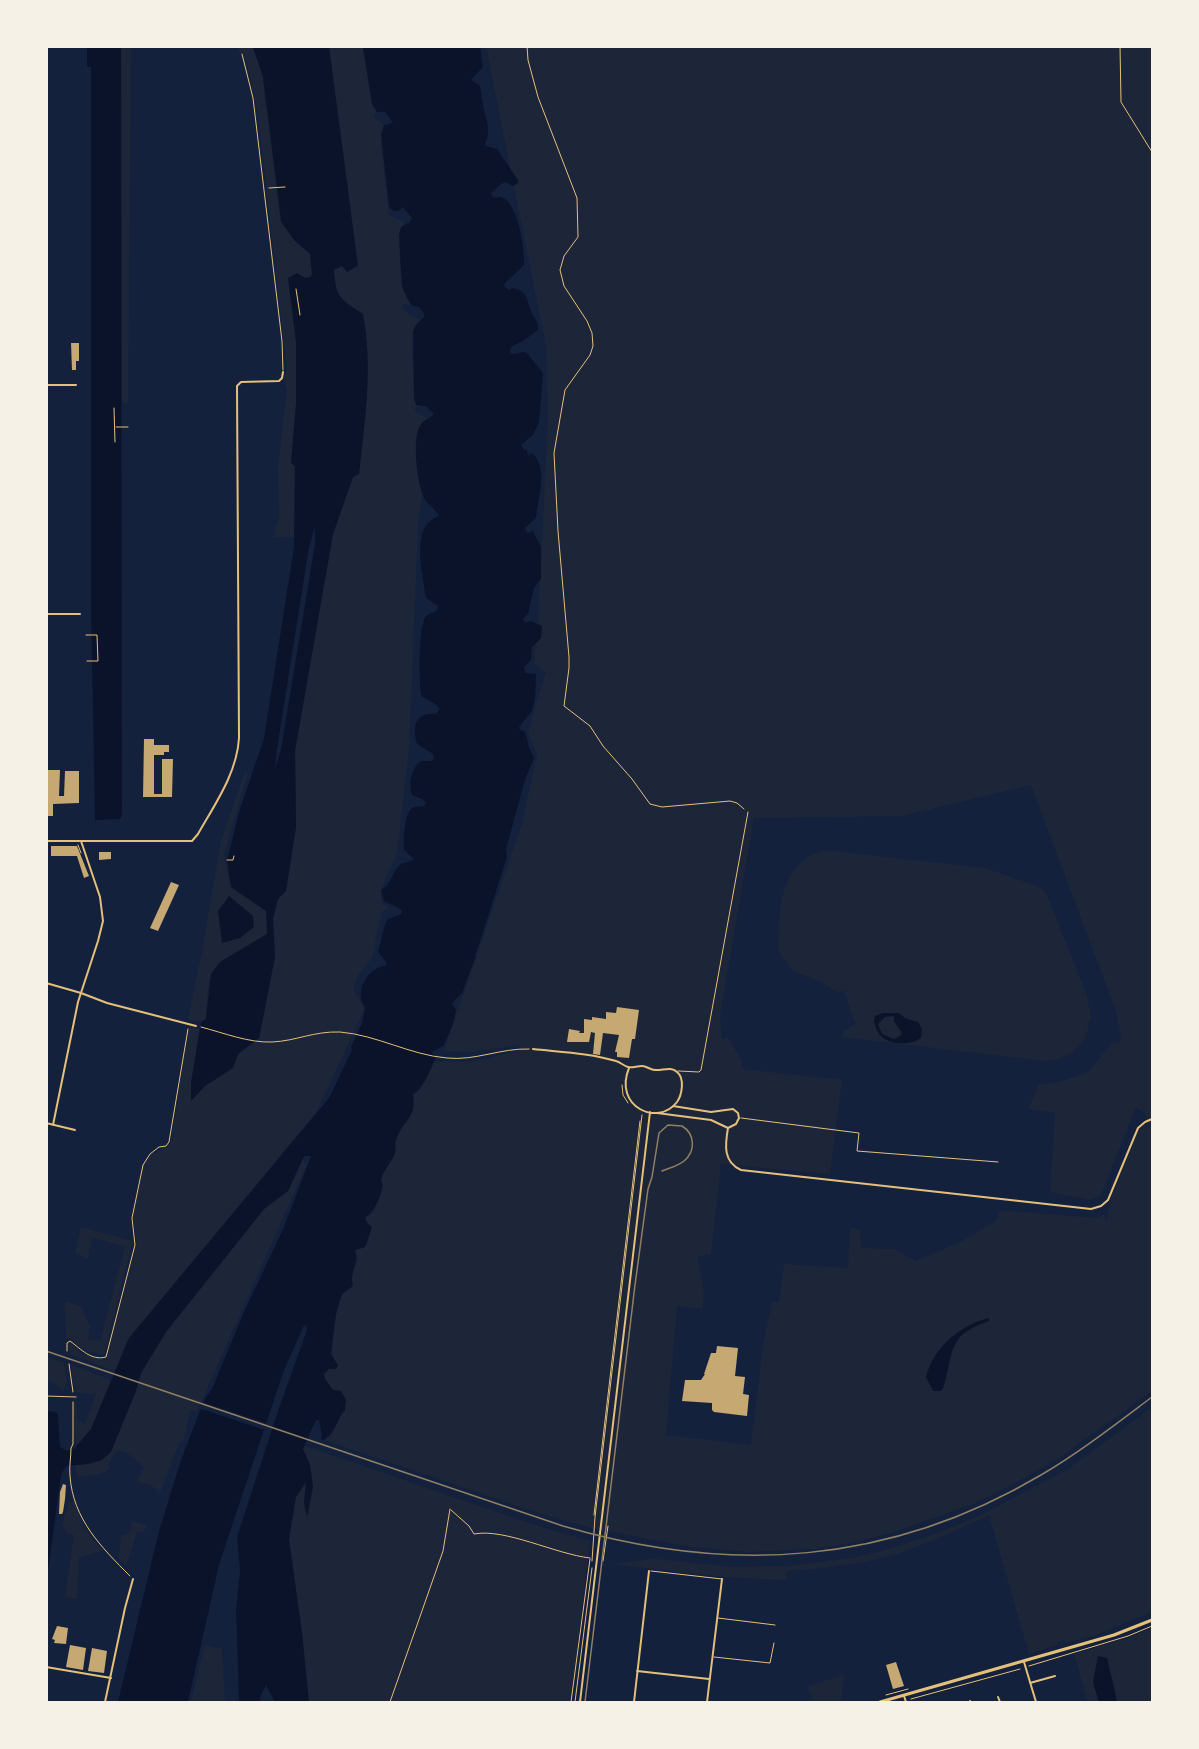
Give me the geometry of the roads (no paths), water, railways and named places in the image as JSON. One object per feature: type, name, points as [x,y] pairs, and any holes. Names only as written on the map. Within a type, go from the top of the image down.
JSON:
[{"type":"street","points":[[46,841],[186,842],[193,840],[229,778],[238,744],[237,386],[242,382],[279,381],[283,372]]},
{"type":"street","points":[[46,385],[76,385]]},
{"type":"street","points":[[46,614],[80,614]]},
{"type":"street","points":[[53,1125],[81,993],[103,921],[100,897],[81,842]]},
{"type":"street","points":[[46,983],[107,1003],[196,1026]]},
{"type":"street","points":[[533,1049],[609,1059],[629,1068],[641,1066],[652,1070],[676,1070],[682,1087],[679,1098],[673,1106]]},
{"type":"street","points":[[629,1068],[625,1085],[627,1095],[636,1106],[655,1113],[711,1120],[728,1128],[736,1125],[739,1118],[738,1113],[733,1109],[711,1112],[673,1106],[655,1113]]},
{"type":"street","points":[[580,1702],[650,1112]]},
{"type":"street","points":[[728,1128],[727,1155],[731,1164],[741,1170],[1091,1209],[1101,1206],[1109,1199],[1137,1130],[1142,1123],[1152,1119]]},
{"type":"street","points":[[46,1124],[75,1131]]},
{"type":"street","points":[[634,1702],[649,1571]]},
{"type":"street","points":[[105,1702],[134,1579]]},
{"type":"street","points":[[707,1702],[722,1579]]},
{"type":"street","points":[[880,1702],[1121,1633],[1152,1620]]},
{"type":"street","points":[[1024,1661],[1036,1702]]},
{"type":"street","points":[[46,1667],[111,1678]]},
{"type":"street","points":[[638,1671],[710,1679]]},
{"type":"street","points":[[1030,1683],[1055,1676]]},
{"type":"street","points":[[904,1696],[906,1702]]},
{"type":"street","points":[[998,1697],[1000,1702]]},
{"type":"lane","points":[[242,54],[253,98],[283,349],[283,372]]},
{"type":"lane","points":[[676,1070],[699,1072],[702,1070],[748,812]]},
{"type":"lane","points":[[739,1118],[859,1133],[857,1151],[998,1162]]},
{"type":"lane","points":[[46,1396],[74,1397]]},
{"type":"lane","points":[[649,1571],[722,1579]]},
{"type":"lane","points":[[717,1618],[775,1625]]},
{"type":"lane","points":[[712,1657],[770,1663],[774,1643]]},
{"type":"tram line","points":[[585,1702],[648,1189],[659,1133],[668,1125],[682,1126],[692,1138],[691,1152],[682,1163],[662,1171]]},
{"type":"railway","points":[[46,1351],[563,1526],[625,1542],[687,1551],[748,1555],[808,1553],[867,1544],[926,1528],[984,1505],[1041,1475],[1084,1447],[1152,1397]]}]
